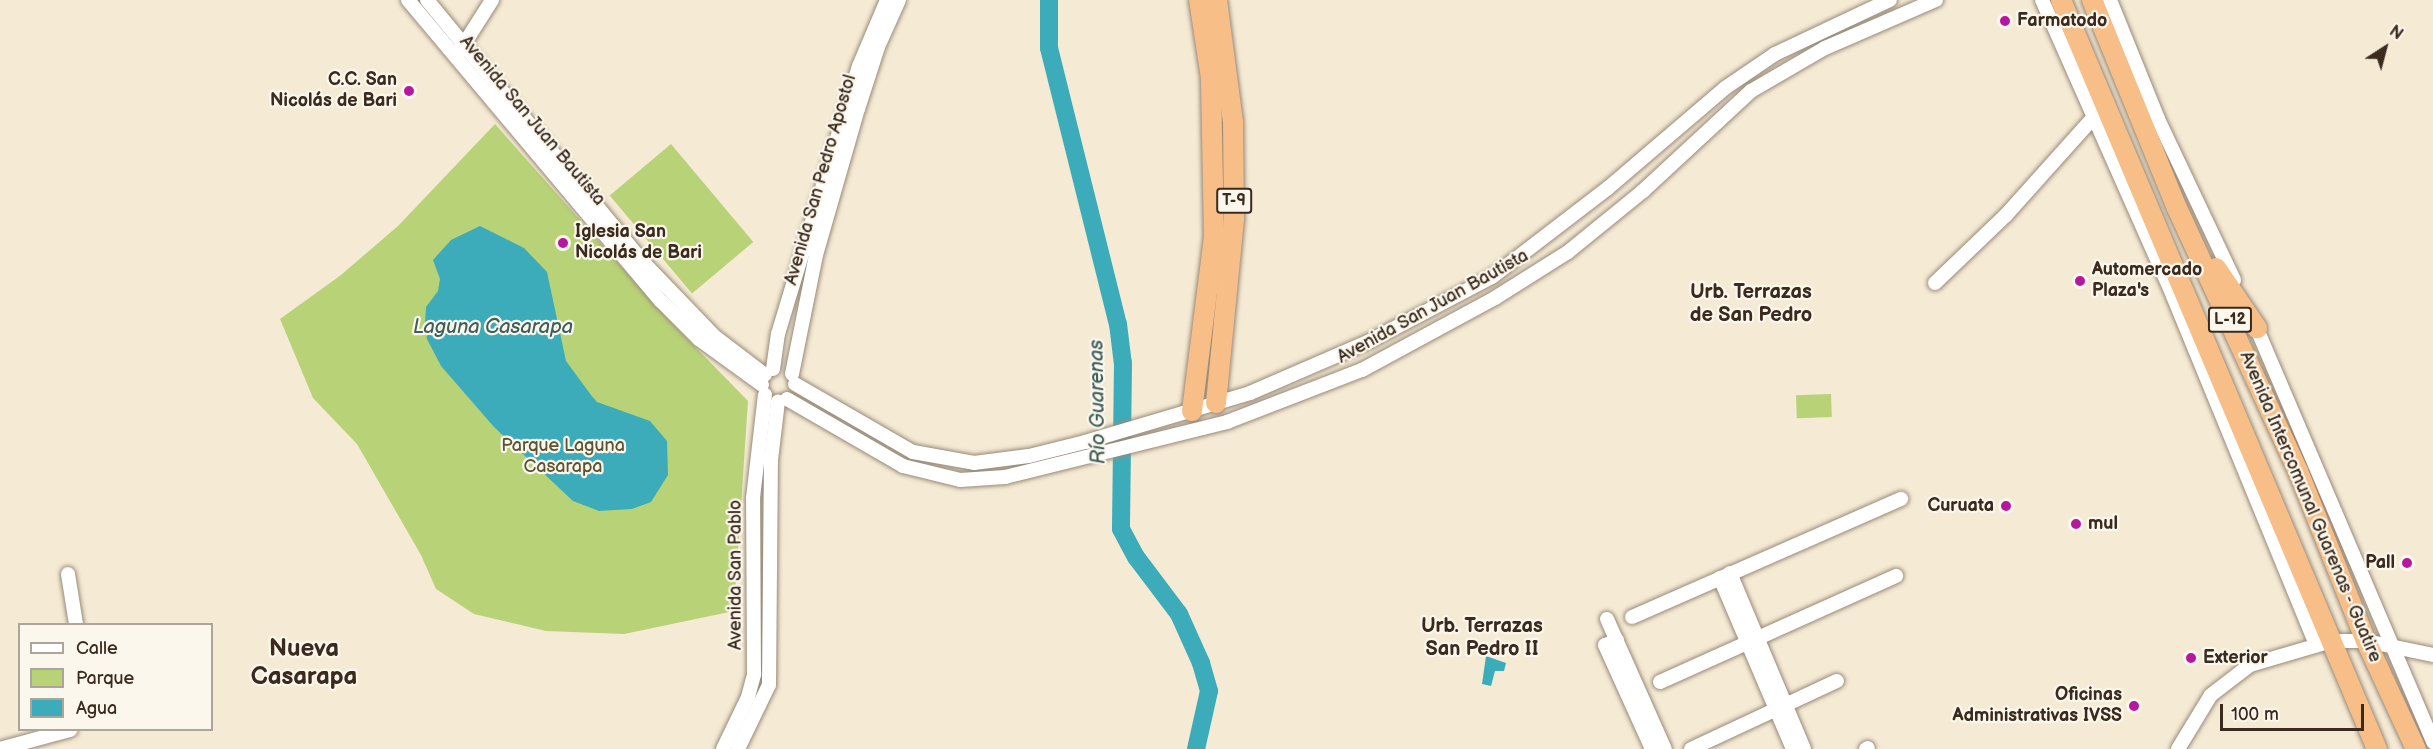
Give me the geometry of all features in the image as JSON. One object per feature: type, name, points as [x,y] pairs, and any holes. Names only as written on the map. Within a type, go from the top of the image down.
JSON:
[{"type":"highway","name":"T-9","points":[[1192,411],[1214,237],[1211,78],[1199,0]]},
{"type":"highway","name":"T-9","points":[[1216,403],[1234,218],[1233,122],[1217,0]]},
{"type":"highway","name":"Avenida Intercomunal Guarenas - Guatire","points":[[2061,0],[2324,642],[2377,749]]},
{"type":"highway","name":"Avenida Intercomunal Guarenas - Guatire","points":[[2092,0],[2177,208],[2298,471],[2366,641],[2416,749]]},
{"type":"highway","points":[[2177,208],[2257,328]]},
{"type":"highway","points":[[2303,609],[2324,642]]},
{"type":"street","name":"Avenida San Juan Bautista","points":[[408,0],[673,314],[699,339],[772,387],[903,466],[938,476],[981,480],[1085,459],[1208,427],[1362,370],[1495,298],[1568,252],[1643,191],[1751,91],[1825,48],[1936,0]]},
{"type":"street","name":"Avenida San Juan Bautista","points":[[427,0],[657,278],[714,336],[772,387]]},
{"type":"street","points":[[456,57],[492,0]]},
{"type":"street","name":"Avenida San Pedro Apostol","points":[[772,387],[778,334],[859,66],[887,0]]},
{"type":"street","name":"Avenida San Pedro Apostol","points":[[793,379],[816,255],[858,109],[899,0]]},
{"type":"street","name":"Avenida San Juan Bautista","points":[[772,387],[783,368],[793,379],[913,452],[945,460],[974,463],[1029,456],[1085,442],[1216,403],[1305,371],[1492,277],[1608,188],[1725,88],[1775,54],[1890,0]]},
{"type":"street","name":"L-12","points":[[2042,0],[2178,306],[2303,609]]},
{"type":"street","name":"Avenida Intercomunal Guarenas - Guatire","points":[[2110,0],[2158,119],[2257,328],[2391,648],[2433,742]]},
{"type":"street","points":[[1935,283],[2006,215],[2094,117]]},
{"type":"street","points":[[772,387],[793,379]]},
{"type":"street","name":"Avenida San Pablo","points":[[723,749],[748,697],[755,663],[753,498],[772,387]]},
{"type":"street","name":"Avenida San Pablo","points":[[738,749],[770,685],[772,387]]},
{"type":"street","name":"T-9","points":[[1208,427],[1216,403]]},
{"type":"street","points":[[1192,411],[1208,427]]},
{"type":"street","points":[[1632,617],[1901,499]]},
{"type":"street","points":[[68,574],[76,623]]},
{"type":"street","points":[[1725,575],[1781,709],[1793,749]]},
{"type":"street","points":[[1660,682],[1896,576]]},
{"type":"street","points":[[1607,619],[1611,642],[1665,749]]},
{"type":"street","points":[[2178,749],[2199,711],[2227,680],[2250,665],[2324,642],[2366,641],[2433,655]]},
{"type":"street","points":[[1619,658],[1652,749]]},
{"type":"street","points":[[1691,749],[1781,709],[1794,698],[1837,681]]},
{"type":"street","points":[[748,697],[763,700]]},
{"type":"street","points":[[1781,709],[1804,749]]},
{"type":"street","points":[[0,749],[63,731]]},
{"type":"green space","name":"Parque Laguna Casarapa","points":[[495,124],[667,318],[748,401],[734,611],[624,634],[546,631],[474,614],[436,589],[421,555],[357,444],[313,398],[280,319],[341,275],[398,226]]},
{"type":"green space","points":[[671,144],[753,242],[692,293],[610,195]]},
{"type":"green space","points":[[1831,394],[1832,417],[1797,418],[1796,395]]},
{"type":"water","name":"Laguna Casarapa","points":[[480,226],[524,248],[547,272],[566,361],[597,402],[650,421],[667,441],[668,475],[651,502],[632,509],[599,511],[573,501],[494,427],[441,366],[427,339],[425,323],[426,307],[438,291],[440,279],[433,260],[451,240]]},
{"type":"water","points":[[1486,656],[1506,663],[1504,671],[1495,671],[1491,686],[1482,684]]},
{"type":"waterway","name":"Río Guarenas","points":[[1049,0],[1049,48],[1118,324],[1123,363],[1121,529],[1136,557],[1179,614],[1201,663],[1209,691],[1196,749]]},
{"type":"place","name":"Farmatodo","points":[[2005,21]]},
{"type":"place","name":"C.C. San Nicolás de Bari","points":[[409,91]]},
{"type":"place","name":"Iglesia San Nicolás de Bari","points":[[563,243]]},
{"type":"place","name":"Automercado Plaza's","points":[[2080,281]]},
{"type":"place","name":"Curuata","points":[[2006,506]]},
{"type":"place","name":"mul","points":[[2076,524]]},
{"type":"place","name":"Pall","points":[[2407,563]]},
{"type":"place","name":"Exterior","points":[[2191,658]]},
{"type":"place","name":"Oficinas Administrativas IVSS","points":[[2134,706]]},
{"type":"district","name":"Urb. Terrazas de San Pedro","points":[[1751,304]]},
{"type":"district","name":"Urb. Terrazas San Pedro II","points":[[1482,638]]},
{"type":"district","name":"Nueva Casarapa","points":[[304,663]]}]
